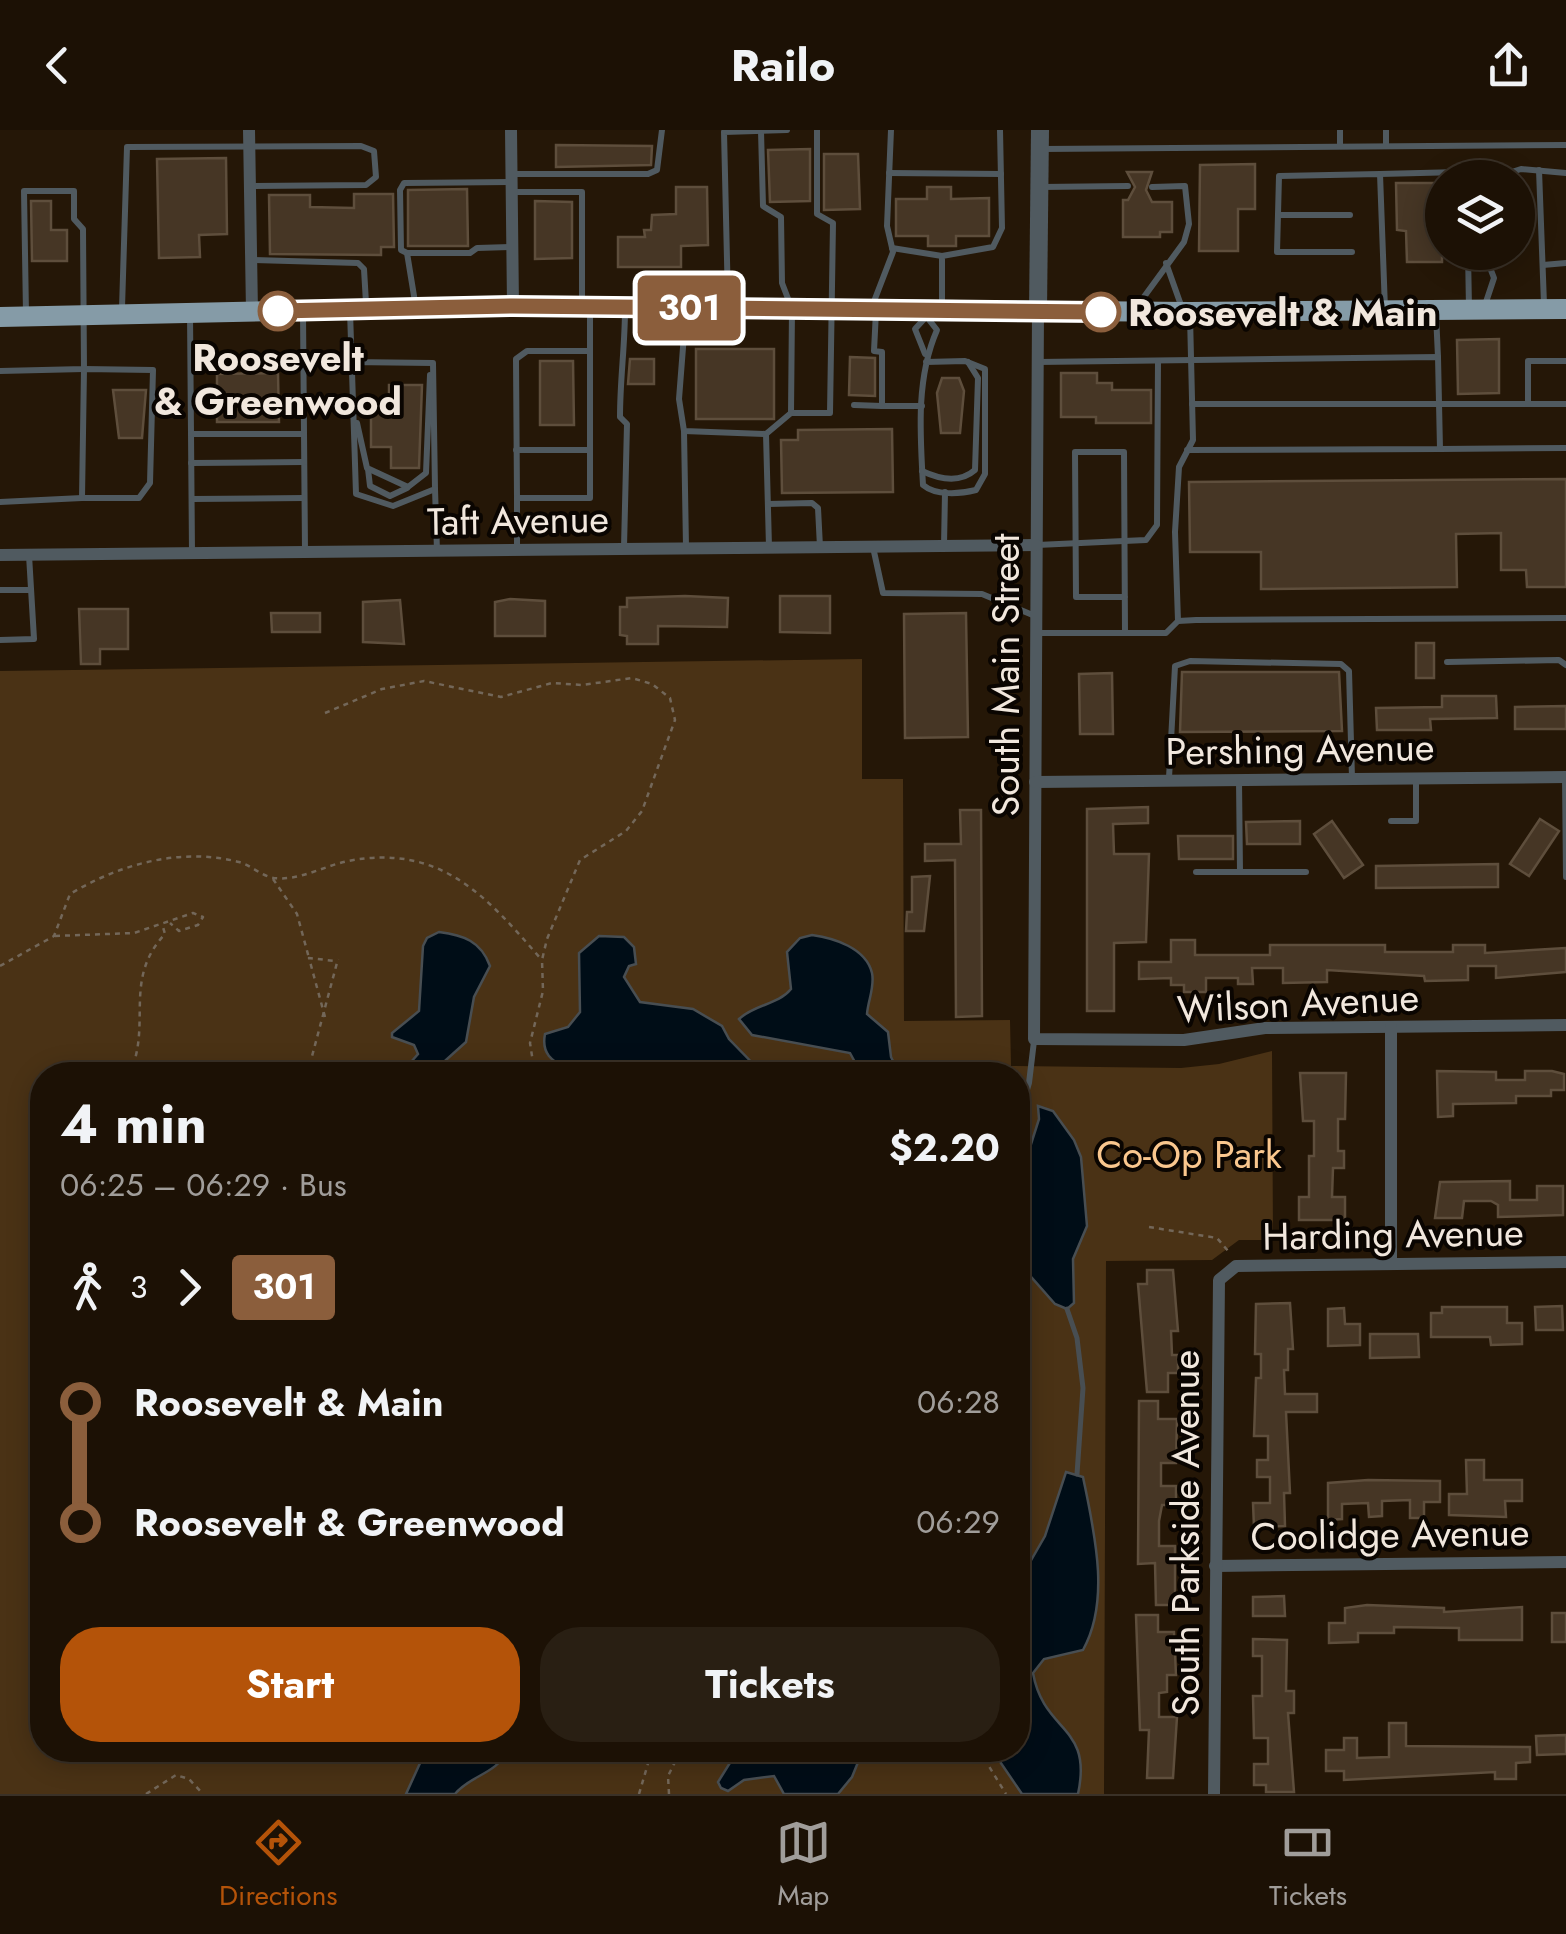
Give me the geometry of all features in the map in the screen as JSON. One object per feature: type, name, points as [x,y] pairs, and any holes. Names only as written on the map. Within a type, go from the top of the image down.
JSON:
[{"type":"main road","points":[[0,317],[513,306],[931,312],[1566,308]]},
{"type":"street","points":[[249,130],[252,312]]},
{"type":"street","points":[[511,130],[513,306]]},
{"type":"street","points":[[1038,311],[1040,140]]},
{"type":"street","name":"South Main Street","points":[[1034,1040],[1038,311]]},
{"type":"street","name":"Taft Avenue","points":[[0,555],[1036,545]]},
{"type":"street","name":"Pershing Avenue","points":[[1035,782],[1566,777]]},
{"type":"street","name":"Wilson Avenue","points":[[1034,1040],[1184,1040],[1265,1028],[1566,1025]]},
{"type":"street","points":[[1391,1027],[1391,1264]]},
{"type":"street","name":"Harding Avenue","points":[[1226,1271],[1566,1262]]},
{"type":"street","name":"South Parkside Avenue","points":[[1214,1794],[1216,1296],[1226,1271]]},
{"type":"street","name":"Coolidge Avenue","points":[[1215,1566],[1566,1562]]},
{"type":"lane","points":[[512,247],[477,248],[470,253],[401,250],[400,190],[404,183],[648,174],[657,170],[661,160],[662,130]]},
{"type":"lane","points":[[728,308],[724,132],[787,130]]},
{"type":"lane","points":[[684,431],[766,434],[791,413],[830,413],[833,223],[816,214],[818,130]]},
{"type":"lane","points":[[882,406],[882,352],[874,352],[873,310],[892,248],[887,226],[891,130]]},
{"type":"lane","points":[[892,248],[942,256],[994,247],[1002,228],[1000,130]]},
{"type":"lane","points":[[1340,130],[1340,146]]},
{"type":"lane","points":[[1386,130],[1386,145]]},
{"type":"lane","points":[[761,131],[763,206],[781,217],[782,283],[792,309],[791,413]]},
{"type":"lane","points":[[1040,140],[1340,146],[1566,144]]},
{"type":"lane","points":[[122,314],[127,148],[361,146],[374,150],[378,158],[376,177],[366,185],[250,186]]},
{"type":"lane","points":[[1535,170],[1566,173]]},
{"type":"lane","points":[[1539,170],[1544,309]]},
{"type":"lane","points":[[889,173],[1001,174]]},
{"type":"lane","points":[[1352,252],[1278,252],[1278,176],[1425,173]]},
{"type":"lane","points":[[1380,174],[1384,310]]},
{"type":"lane","points":[[512,182],[582,192],[590,351],[590,498],[516,498]]},
{"type":"lane","points":[[1040,188],[1128,186]]},
{"type":"lane","points":[[1133,312],[1184,242],[1189,224],[1185,186],[1152,187]]},
{"type":"lane","points":[[26,317],[24,191],[74,191],[74,219],[83,229],[82,498]]},
{"type":"lane","points":[[1278,215],[1350,215]]},
{"type":"lane","points":[[407,253],[416,308]]},
{"type":"lane","points":[[926,359],[965,360],[986,369],[986,474],[976,490],[945,492],[922,485],[926,359],[937,330],[931,312],[942,256]]},
{"type":"lane","points":[[252,260],[358,263],[364,269],[351,362],[356,494],[393,506],[435,489]]},
{"type":"lane","points":[[1166,262],[1187,312],[1191,362],[1192,440],[1179,466],[1174,532],[1178,621]]},
{"type":"lane","points":[[1542,266],[1566,263]]},
{"type":"lane","points":[[1471,270],[1476,309]]},
{"type":"lane","points":[[1476,309],[1494,278],[1491,270]]},
{"type":"lane","points":[[624,549],[627,424],[620,417],[620,360],[625,351],[625,307]]},
{"type":"lane","points":[[686,308],[679,399],[684,431],[686,548]]},
{"type":"lane","points":[[1436,310],[1440,449]]},
{"type":"lane","points":[[303,311],[305,552]]},
{"type":"lane","points":[[926,359],[915,330],[931,312]]},
{"type":"lane","points":[[190,313],[192,554]]},
{"type":"lane","points":[[516,550],[520,353],[590,351]]},
{"type":"lane","points":[[1038,362],[1438,358]]},
{"type":"lane","points":[[922,471],[964,478],[974,470],[978,378],[965,360]]},
{"type":"lane","points":[[1036,545],[1146,540],[1156,525],[1158,361]]},
{"type":"lane","points":[[1528,404],[1528,362],[1566,361]]},
{"type":"lane","points":[[351,362],[433,363]]},
{"type":"lane","points":[[353,408],[370,486],[390,496],[408,488],[426,472],[428,388],[433,363]]},
{"type":"lane","points":[[433,363],[437,551]]},
{"type":"lane","points":[[0,371],[153,370],[148,490],[139,498],[0,502]]},
{"type":"lane","points":[[1192,404],[1566,404]]},
{"type":"lane","points":[[854,405],[922,406]]},
{"type":"lane","points":[[191,434],[304,434]]},
{"type":"lane","points":[[766,434],[769,547]]},
{"type":"lane","points":[[1187,450],[1566,448]]},
{"type":"lane","points":[[516,450],[590,450]]},
{"type":"lane","points":[[1125,596],[1076,597],[1075,452],[1124,452],[1124,541],[1125,596],[1125,633]]},
{"type":"lane","points":[[191,463],[304,462]]},
{"type":"lane","points":[[367,468],[408,488]]},
{"type":"lane","points":[[944,546],[945,492]]},
{"type":"lane","points":[[192,499],[304,498]]},
{"type":"lane","points":[[768,504],[812,503],[818,508],[820,547]]},
{"type":"lane","points":[[873,546],[883,592],[982,594],[1036,616]]},
{"type":"lane","points":[[0,640],[34,639],[29,555]]},
{"type":"lane","points":[[0,590],[31,590]]},
{"type":"lane","points":[[1036,633],[1166,633],[1178,621],[1566,618]]},
{"type":"lane","points":[[1447,662],[1560,660],[1566,665]]},
{"type":"lane","points":[[1169,780],[1175,666],[1190,662],[1341,664],[1349,671],[1352,779]]},
{"type":"lane","points":[[1566,777],[1566,877]]},
{"type":"lane","points":[[1391,822],[1416,821],[1416,778]]},
{"type":"lane","points":[[1239,780],[1240,872]]},
{"type":"lane","points":[[1196,872],[1306,872]]},
{"type":"lane","points":[[1030,1074],[1034,1040]]},
{"type":"path","points":[[325,713],[382,688],[424,680],[501,697],[552,683],[582,685],[632,678],[659,688],[670,698],[674,720],[642,811],[626,831],[580,860],[542,960],[543,991],[530,1043],[533,1062]]},
{"type":"path","points":[[54,936],[70,894],[136,864],[220,859],[248,865],[271,877],[287,878],[362,859],[432,867],[488,898],[542,960]]},
{"type":"path","points":[[271,877],[297,914],[325,1018]]},
{"type":"path","points":[[0,966],[54,936],[102,938],[166,924],[193,913],[201,915],[198,924],[162,938]]},
{"type":"path","points":[[166,924],[179,931]]},
{"type":"path","points":[[166,924],[170,934]]},
{"type":"path","points":[[134,1062],[142,970],[166,924]]},
{"type":"path","points":[[309,958],[338,961],[311,1062]]},
{"type":"path","points":[[1149,1227],[1217,1238],[1229,1249],[1226,1271]]},
{"type":"path","points":[[639,1794],[648,1762]]},
{"type":"path","points":[[669,1794],[668,1776],[674,1762]]},
{"type":"path","points":[[986,1762],[1006,1794]]},
{"type":"path","points":[[146,1794],[176,1776],[189,1778],[204,1794]]},
{"type":"green space","name":"Co-Op Park","points":[[862,659],[862,779],[903,779],[904,1021],[1010,1020],[1011,1062],[30,1062],[30,1762],[1030,1762],[1030,1066],[1181,1068],[1219,1064],[1272,1051],[1273,1240],[1239,1240],[1212,1260],[1106,1261],[1104,1794],[0,1794],[0,671]]},
{"type":"shaded area","points":[[439,932],[470,941],[482,951],[490,966],[474,997],[466,1042],[444,1062],[411,1062],[418,1054],[414,1045],[392,1037],[419,1011],[423,946],[427,938]]},
{"type":"shaded area","points":[[812,935],[830,939],[856,951],[869,964],[873,983],[867,1014],[888,1032],[894,1062],[855,1062],[850,1053],[752,1035],[739,1019],[791,989],[787,952],[800,938]]},
{"type":"shaded area","points":[[599,936],[624,937],[634,947],[636,964],[629,966],[624,977],[640,1002],[693,1009],[722,1026],[751,1062],[556,1062],[545,1049],[545,1034],[568,1027],[580,1012],[579,953]]},
{"type":"shaded area","points":[[1038,1106],[1053,1111],[1081,1157],[1087,1226],[1073,1259],[1074,1303],[1067,1309],[1055,1304],[1030,1276],[1030,1147],[1039,1119]]},
{"type":"shaded area","points":[[1066,1472],[1083,1477],[1098,1565],[1091,1630],[1083,1650],[1044,1659],[1033,1673],[1047,1708],[1079,1754],[1078,1794],[1022,1794],[1000,1762],[1030,1762],[1030,1562],[1045,1536]]},
{"type":"shaded area","points":[[421,1762],[499,1762],[455,1794],[406,1794]]},
{"type":"shaded area","points":[[730,1762],[858,1762],[838,1794],[784,1794],[774,1776],[744,1780],[728,1791],[718,1782]]},
{"type":"building","points":[[556,145],[652,146],[651,165],[556,167]]},
{"type":"building","points":[[810,149],[810,201],[770,202],[768,150]]},
{"type":"building","points":[[824,154],[858,154],[860,209],[824,210]]},
{"type":"building","points":[[226,158],[227,234],[199,235],[200,257],[159,258],[157,159]]},
{"type":"building","points":[[1255,164],[1255,209],[1238,209],[1238,251],[1199,251],[1200,165]]},
{"type":"building","points":[[1127,172],[1152,172],[1146,190],[1152,202],[1172,202],[1172,232],[1160,232],[1160,237],[1123,237],[1123,200],[1128,200],[1135,187]]},
{"type":"building","points":[[1396,183],[1425,183],[1425,262],[1407,262],[1406,231],[1397,230]]},
{"type":"building","points":[[676,187],[707,187],[708,245],[681,246],[681,267],[618,267],[618,237],[645,237],[644,230],[651,230],[652,215],[676,214]]},
{"type":"building","points":[[927,187],[951,187],[951,199],[989,198],[989,236],[956,236],[956,246],[928,246],[928,236],[896,236],[896,199],[927,199]]},
{"type":"building","points":[[467,189],[468,246],[408,246],[408,190]]},
{"type":"building","points":[[354,194],[393,194],[394,247],[381,247],[381,255],[270,254],[269,195],[310,195],[310,207],[354,208]]},
{"type":"building","points":[[31,201],[51,201],[51,230],[67,230],[67,261],[32,261]]},
{"type":"building","points":[[535,201],[572,202],[572,258],[535,259]]},
{"type":"building","points":[[1499,339],[1499,393],[1458,394],[1457,340]]},
{"type":"building","points":[[696,349],[774,349],[774,419],[696,419]]},
{"type":"building","points":[[850,357],[875,358],[875,396],[849,395]]},
{"type":"building","points":[[630,359],[654,359],[654,384],[628,384]]},
{"type":"building","points":[[540,361],[573,361],[574,425],[540,425]]},
{"type":"building","points":[[278,373],[279,422],[217,422],[217,374]]},
{"type":"building","points":[[1061,373],[1097,373],[1097,383],[1112,383],[1112,390],[1151,390],[1151,423],[1096,423],[1096,417],[1061,417]]},
{"type":"building","points":[[942,378],[959,378],[964,391],[960,433],[941,433],[937,393]]},
{"type":"building","points":[[389,385],[422,385],[419,468],[391,468],[391,447],[371,447],[371,403],[389,402]]},
{"type":"building","points":[[113,390],[146,390],[142,438],[119,438]]},
{"type":"building","points":[[892,429],[893,492],[782,493],[781,440],[798,440],[798,430]]},
{"type":"building","points":[[1566,479],[1566,587],[1527,587],[1526,570],[1501,570],[1501,533],[1456,534],[1457,587],[1261,589],[1261,552],[1190,552],[1189,482]]},
{"type":"building","points":[[780,596],[830,596],[830,633],[780,632]]},
{"type":"building","points":[[627,598],[728,598],[727,627],[658,626],[658,644],[627,644],[627,636],[620,635],[620,607],[627,607]]},
{"type":"building","points":[[400,600],[404,644],[363,642],[363,602]]},
{"type":"building","points":[[545,601],[545,636],[495,636],[495,602]]},
{"type":"building","points":[[79,609],[128,609],[128,649],[100,649],[100,664],[81,664]]},
{"type":"building","points":[[271,613],[320,613],[320,632],[272,632]]},
{"type":"building","points":[[966,613],[968,737],[905,738],[904,614]]},
{"type":"building","points":[[1416,643],[1434,643],[1434,678],[1416,678]]},
{"type":"building","points":[[1182,672],[1339,672],[1342,731],[1180,732]]},
{"type":"building","points":[[1112,673],[1113,734],[1080,734],[1079,674]]},
{"type":"building","points":[[1442,696],[1496,696],[1497,718],[1430,719],[1431,730],[1377,730],[1376,708],[1442,707]]},
{"type":"building","points":[[1566,706],[1566,729],[1515,729],[1515,707]]},
{"type":"building","points":[[1148,807],[1148,823],[1113,824],[1114,854],[1149,854],[1146,942],[1114,943],[1114,1011],[1087,1011],[1087,809]]},
{"type":"building","points":[[960,810],[981,810],[982,1016],[956,1017],[955,860],[925,861],[925,844],[961,844]]},
{"type":"building","points":[[1540,819],[1559,831],[1529,876],[1510,864]]},
{"type":"building","points":[[1300,821],[1300,844],[1247,844],[1246,822]]},
{"type":"building","points":[[1332,821],[1363,865],[1344,878],[1314,834]]},
{"type":"building","points":[[1178,836],[1233,836],[1233,859],[1179,859]]},
{"type":"building","points":[[1498,864],[1498,887],[1376,888],[1376,866]]},
{"type":"building","points":[[930,876],[924,931],[906,931],[907,912],[912,912],[912,877]]},
{"type":"building","points":[[1171,940],[1195,940],[1195,955],[1270,955],[1270,945],[1385,945],[1385,952],[1453,952],[1453,945],[1485,945],[1485,953],[1566,948],[1566,972],[1496,978],[1496,966],[1468,966],[1468,980],[1425,981],[1424,976],[1327,970],[1327,982],[1283,983],[1283,968],[1252,968],[1253,984],[1238,984],[1238,978],[1206,978],[1206,992],[1184,992],[1184,985],[1171,985],[1171,978],[1139,979],[1139,962],[1171,962]]},
{"type":"building","points":[[1437,1071],[1496,1072],[1496,1080],[1525,1080],[1525,1071],[1552,1071],[1564,1074],[1564,1090],[1551,1090],[1551,1096],[1516,1096],[1516,1103],[1453,1104],[1453,1116],[1438,1117]]},
{"type":"building","points":[[1300,1073],[1346,1073],[1345,1119],[1338,1119],[1338,1151],[1344,1151],[1344,1168],[1333,1168],[1332,1197],[1345,1197],[1345,1220],[1299,1220],[1299,1197],[1309,1197],[1309,1156],[1314,1156],[1314,1121],[1303,1121]]},
{"type":"building","points":[[1510,1181],[1510,1200],[1537,1200],[1537,1186],[1563,1186],[1563,1215],[1498,1217],[1498,1205],[1491,1201],[1464,1201],[1462,1218],[1435,1218],[1440,1182]]},
{"type":"building","points":[[1147,1270],[1173,1270],[1178,1331],[1171,1331],[1172,1355],[1178,1355],[1178,1373],[1168,1373],[1168,1392],[1147,1392],[1138,1284],[1147,1284]]},
{"type":"building","points":[[1290,1303],[1293,1349],[1288,1349],[1288,1370],[1284,1370],[1285,1394],[1317,1394],[1317,1412],[1286,1412],[1290,1493],[1284,1493],[1285,1526],[1254,1527],[1253,1503],[1270,1503],[1270,1477],[1257,1477],[1257,1460],[1268,1460],[1268,1436],[1254,1436],[1256,1378],[1261,1378],[1261,1354],[1255,1354],[1256,1304]]},
{"type":"building","points":[[1562,1306],[1563,1330],[1536,1330],[1535,1307]]},
{"type":"building","points":[[1442,1307],[1507,1307],[1507,1323],[1522,1323],[1522,1344],[1491,1345],[1490,1337],[1431,1337],[1431,1313],[1442,1313]]},
{"type":"building","points":[[1344,1308],[1345,1324],[1360,1324],[1360,1345],[1328,1346],[1328,1309]]},
{"type":"building","points":[[1370,1334],[1418,1334],[1419,1357],[1370,1358]]},
{"type":"building","points":[[1139,1401],[1158,1401],[1158,1419],[1177,1419],[1176,1463],[1161,1463],[1161,1486],[1176,1486],[1176,1505],[1162,1505],[1159,1521],[1159,1546],[1175,1546],[1175,1605],[1156,1605],[1155,1563],[1138,1564]]},
{"type":"building","points":[[1466,1460],[1484,1460],[1484,1480],[1522,1480],[1522,1501],[1505,1501],[1506,1517],[1449,1515],[1449,1494],[1467,1494]]},
{"type":"building","points":[[1440,1481],[1440,1502],[1424,1502],[1424,1518],[1410,1518],[1410,1500],[1382,1501],[1382,1516],[1369,1517],[1368,1503],[1342,1504],[1342,1519],[1328,1520],[1328,1483]]},
{"type":"building","points":[[1284,1596],[1285,1616],[1253,1616],[1253,1597]]},
{"type":"building","points":[[1522,1607],[1522,1640],[1459,1640],[1459,1628],[1394,1627],[1394,1633],[1358,1633],[1358,1642],[1329,1643],[1329,1623],[1345,1623],[1345,1608],[1444,1608],[1444,1612]]},
{"type":"building","points":[[1552,1613],[1566,1613],[1566,1642],[1552,1642]]},
{"type":"building","points":[[1136,1615],[1158,1615],[1158,1632],[1174,1632],[1176,1675],[1167,1675],[1167,1692],[1159,1693],[1159,1717],[1177,1717],[1173,1778],[1147,1778],[1149,1730],[1140,1730]]},
{"type":"building","points":[[1253,1639],[1287,1640],[1286,1691],[1294,1691],[1294,1713],[1288,1713],[1294,1792],[1266,1792],[1266,1785],[1254,1785],[1254,1764],[1268,1764],[1268,1738],[1254,1738],[1253,1696],[1262,1696],[1262,1656],[1253,1656]]},
{"type":"building","points":[[1389,1723],[1406,1723],[1406,1746],[1530,1747],[1530,1762],[1516,1763],[1516,1779],[1495,1779],[1495,1772],[1344,1780],[1344,1771],[1326,1771],[1326,1750],[1344,1750],[1344,1738],[1357,1738],[1357,1758],[1389,1757]]},
{"type":"building","points":[[1566,1735],[1566,1754],[1537,1755],[1536,1736]]},
{"type":"waterway","points":[[1067,1309],[1077,1338],[1083,1388],[1077,1474]]},
{"type":"bus line","name":"301","points":[[278,311],[513,306],[1101,312]]},
{"type":"place","name":"Roosevelt & Greenwood","points":[[278,311]]},
{"type":"place","name":"Roosevelt & Main","points":[[1101,312]]}]
